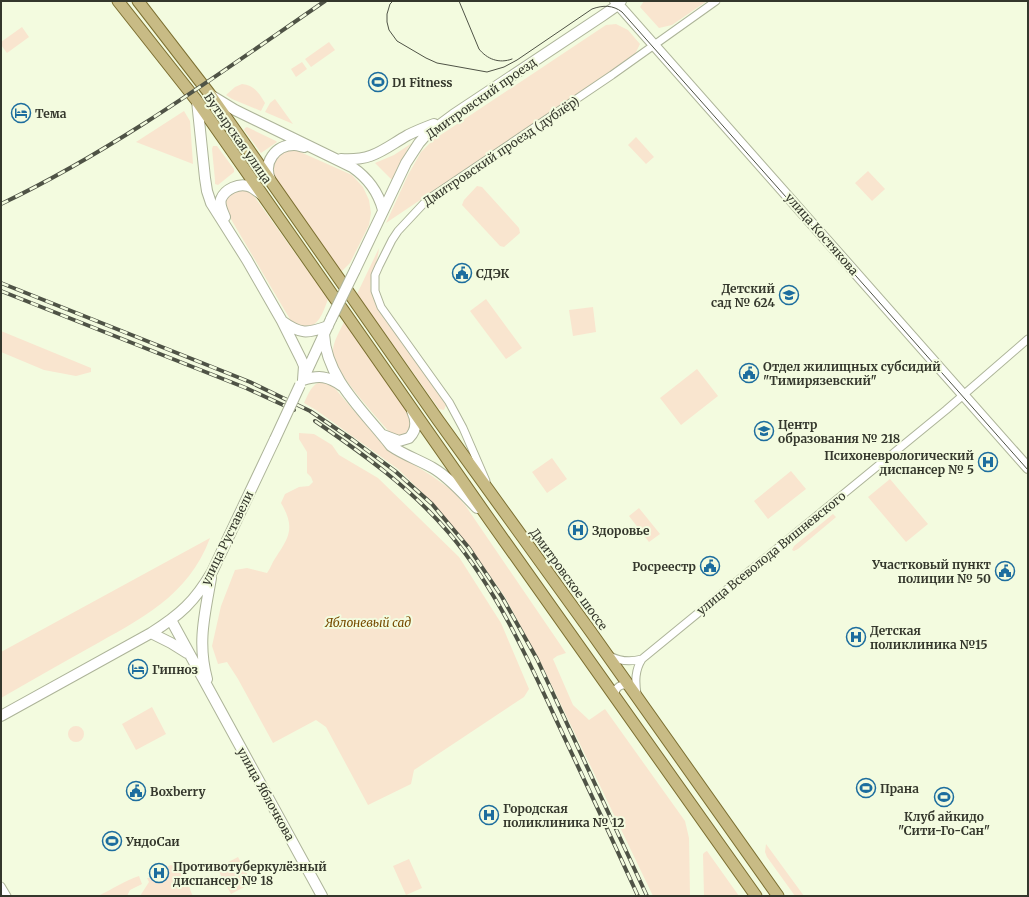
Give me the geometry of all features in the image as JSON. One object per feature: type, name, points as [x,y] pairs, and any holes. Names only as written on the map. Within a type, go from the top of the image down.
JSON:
[{"type":"main road","name":"Бутырская улица","points":[[118,1],[197,100],[262,196],[404,396]]},
{"type":"main road","name":"Бутырская улица","points":[[138,1],[209,94],[339,278]]},
{"type":"main road","name":"улица Костякова","points":[[618,2],[1028,468]]},
{"type":"main road","name":"Дмитровский проезд","points":[[355,270],[406,163],[419,143],[434,128],[452,115],[592,23],[618,2]]},
{"type":"main road","points":[[209,94],[230,107],[352,167],[368,179],[378,194],[383,210]]},
{"type":"main road","points":[[197,100],[207,190],[211,203],[230,230],[282,321],[304,366],[302,383]]},
{"type":"main road","points":[[338,159],[358,160],[368,158],[390,148],[409,135],[452,115]]},
{"type":"main road","points":[[272,185],[267,170],[268,163],[276,151],[293,145],[316,149]]},
{"type":"main road","points":[[230,230],[220,205],[221,198],[224,194],[234,187],[242,185],[248,186],[262,196]]},
{"type":"main road","name":"улица Руставели","points":[[1,716],[151,633],[184,610],[202,590],[212,572],[355,270]]},
{"type":"main road","name":"Дмитровское шоссе","points":[[339,278],[778,896]]},
{"type":"main road","points":[[282,321],[295,329],[305,332],[311,332],[328,326]]},
{"type":"main road","points":[[328,326],[325,342],[329,360],[344,388],[391,446],[399,452],[433,468],[443,475],[489,519]]},
{"type":"main road","points":[[302,383],[313,377],[324,377],[336,382],[344,388]]},
{"type":"main road","points":[[383,435],[399,441],[409,438],[412,435],[416,424],[413,413],[404,396]]},
{"type":"main road","points":[[404,396],[489,519],[756,896]]},
{"type":"main road","points":[[211,692],[204,668],[202,635],[212,572]]},
{"type":"main road","points":[[171,620],[211,692]]},
{"type":"main road","points":[[151,633],[171,642],[189,654]]},
{"type":"main road","name":"улица Яблочкова","points":[[211,692],[322,896]]},
{"type":"street","name":"Дмитровский проезд (дублёр)","points":[[491,492],[463,428],[449,402],[382,307],[375,290],[376,275],[395,235],[427,200],[607,79],[716,1]]},
{"type":"street","name":"улица Всеволода Вишневского","points":[[642,659],[964,395],[1028,339]]},
{"type":"street","points":[[607,654],[616,659],[627,661],[642,659]]},
{"type":"street","points":[[635,693],[637,670],[642,659]]},
{"type":"street","points":[[616,699],[615,692],[619,687],[626,685],[635,693]]},
{"type":"street","points":[[1,886],[7,896]]},
{"type":"green space","points":[[644,1],[707,1],[672,25],[659,28],[640,7]]},
{"type":"green space","points":[[616,24],[628,30],[640,44],[634,56],[386,223],[408,175],[421,152],[433,140],[606,25]]},
{"type":"green space","points":[[22,27],[29,37],[7,53],[1,45],[1,42]]},
{"type":"green space","points":[[329,42],[335,50],[311,67],[305,59]]},
{"type":"green space","points":[[302,62],[307,69],[296,77],[291,69]]},
{"type":"green space","points":[[242,84],[250,86],[261,96],[265,103],[261,111],[226,95],[235,87]]},
{"type":"green space","points":[[275,99],[293,124],[265,112],[270,103]]},
{"type":"green space","points":[[184,111],[190,121],[193,164],[136,142]]},
{"type":"green space","points":[[247,127],[277,142],[261,153],[244,130]]},
{"type":"green space","points":[[636,137],[654,157],[646,164],[628,145]]},
{"type":"green space","points":[[412,143],[392,180],[375,163],[394,155]]},
{"type":"green space","points":[[213,146],[217,146],[234,169],[234,172],[218,185],[215,184]]},
{"type":"green space","points":[[291,150],[298,151],[352,175],[363,187],[369,200],[371,213],[369,225],[350,263],[341,272],[276,180],[273,169],[274,160],[281,154]]},
{"type":"green space","points":[[868,171],[885,189],[872,201],[855,183]]},
{"type":"green space","points":[[477,186],[482,187],[519,228],[520,233],[504,247],[500,246],[462,205],[464,200]]},
{"type":"green space","points":[[241,189],[249,191],[254,196],[328,299],[320,318],[316,323],[308,327],[291,321],[225,209],[228,196]]},
{"type":"green space","points":[[379,248],[371,281],[372,295],[376,304],[446,405],[444,410],[439,409],[357,294]]},
{"type":"green space","points":[[486,299],[522,348],[506,359],[470,311]]},
{"type":"green space","points":[[593,307],[596,332],[573,336],[569,310]]},
{"type":"green space","points":[[344,322],[411,417],[413,426],[404,436],[392,435],[349,384],[341,372],[336,362],[333,349]]},
{"type":"green space","points":[[1,331],[91,368],[91,372],[76,376],[44,370],[1,352]]},
{"type":"green space","points":[[697,369],[718,396],[681,425],[660,398]]},
{"type":"green space","points":[[323,381],[332,385],[384,446],[453,491],[465,505],[566,653],[553,659],[573,705],[589,720],[605,709],[685,821],[689,838],[690,896],[653,896],[541,663],[505,597],[470,547],[435,505],[398,469],[304,403],[313,387],[319,382]]},
{"type":"green space","name":"Яблоневый сад","points":[[299,433],[314,434],[332,445],[339,455],[378,478],[459,557],[501,623],[529,689],[524,697],[414,770],[411,784],[368,805],[326,727],[316,720],[273,743],[227,662],[218,664],[212,646],[221,606],[235,570],[247,568],[267,573],[285,543],[289,531],[288,519],[281,503],[285,494],[299,487],[309,486],[313,482],[307,473],[307,452],[299,439]]},
{"type":"green space","points":[[552,458],[567,479],[547,493],[532,472]]},
{"type":"green space","points":[[791,471],[806,489],[768,519],[754,501]]},
{"type":"green space","points":[[890,479],[928,524],[906,542],[868,497]]},
{"type":"green space","points":[[639,508],[660,534],[649,542],[629,516]]},
{"type":"green space","points":[[833,514],[836,517],[835,518],[798,549],[794,551],[792,550],[794,546]]},
{"type":"green space","points":[[210,538],[201,558],[189,576],[160,604],[126,627],[1,698],[1,652]]},
{"type":"green space","points":[[152,707],[166,734],[136,750],[122,724]]},
{"type":"green space","points":[[73,726],[79,726],[84,731],[82,740],[79,742],[73,742],[68,737],[68,731]]},
{"type":"green space","points":[[766,844],[804,896],[795,896],[767,857],[765,852]]},
{"type":"green space","points":[[707,851],[739,896],[704,896],[703,854]]},
{"type":"green space","points":[[238,857],[252,883],[231,894],[217,868]]},
{"type":"green space","points":[[409,859],[422,888],[406,895],[393,866]]},
{"type":"green space","points":[[171,865],[178,867],[185,873],[193,896],[140,896],[149,882],[147,878],[156,878],[155,873]]},
{"type":"green space","points":[[139,876],[142,884],[130,890],[127,896],[98,896],[129,880]]},
{"type":"tram line","points":[[393,1],[390,4],[387,14],[387,22],[389,30],[397,41],[437,63],[487,72],[504,67],[517,60],[592,9],[608,6],[622,12],[1028,470]]},
{"type":"tram line","points":[[459,1],[482,53],[498,61],[512,59]]},
{"type":"railway","points":[[1,204],[44,182],[126,135],[167,109],[325,1]]},
{"type":"railway","points":[[1,283],[250,382],[310,411],[395,471],[432,504],[469,548],[502,597],[537,659],[647,896]]},
{"type":"railway","points":[[1,291],[246,388],[294,410]]},
{"type":"railway","points":[[315,421],[386,472],[419,501],[449,533],[482,578],[497,601],[523,651],[638,896]]},
{"type":"place","name":"D1 Fitness","points":[[378,82]]},
{"type":"place","name":"Тема","points":[[21,113]]},
{"type":"place","name":"СДЭК","points":[[462,273]]},
{"type":"place","name":"Детский сад № 624","points":[[789,295]]},
{"type":"place","name":"Отдел жилищных субсидий \"Тимирязевский\"","points":[[749,373]]},
{"type":"place","name":"Центр образования № 218","points":[[764,431]]},
{"type":"place","name":"Психоневрологический диспансер № 5","points":[[988,462]]},
{"type":"place","name":"Здоровье","points":[[578,530]]},
{"type":"place","name":"Росреестр","points":[[710,566]]},
{"type":"place","name":"Участковый пункт полиции № 50","points":[[1005,571]]},
{"type":"place","name":"Детская поликлиника №15","points":[[856,637]]},
{"type":"place","name":"Гипноз","points":[[138,669]]},
{"type":"place","name":"Прана","points":[[866,788]]},
{"type":"place","name":"Boxberry","points":[[136,791]]},
{"type":"place","name":"Клуб айкидо \"Сити-Го-Сан\"","points":[[944,797]]},
{"type":"place","name":"Городская поликлиника № 12","points":[[489,815]]},
{"type":"place","name":"УндоСаи","points":[[112,841]]},
{"type":"place","name":"Противотуберкулёзный диспансер № 18","points":[[159,873]]}]
